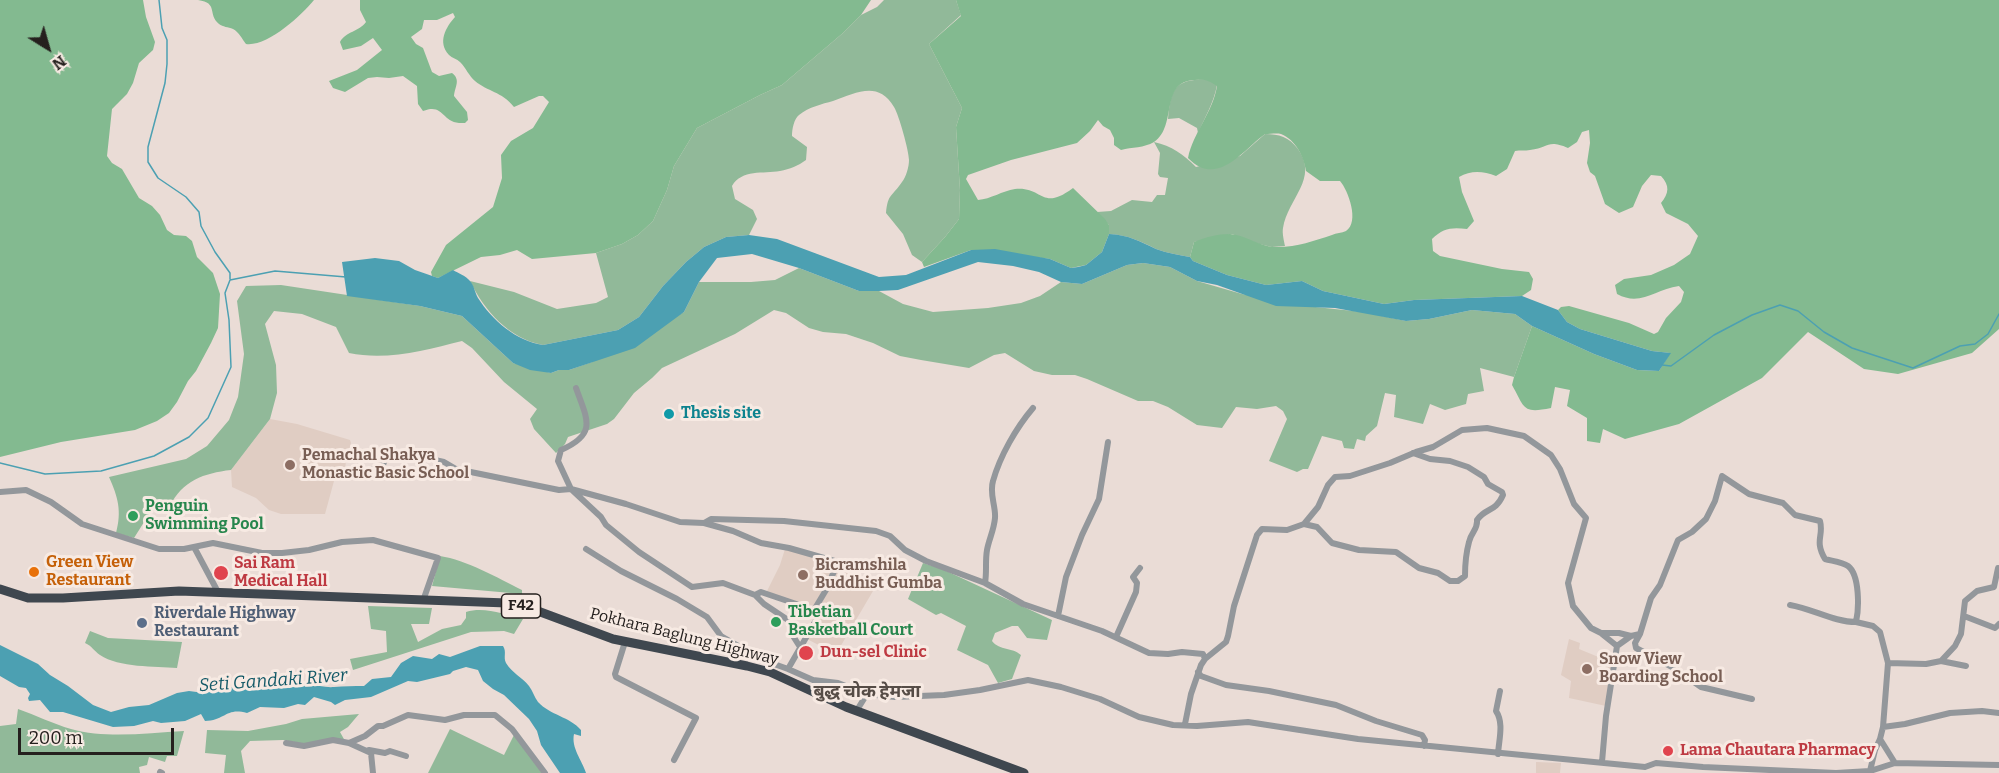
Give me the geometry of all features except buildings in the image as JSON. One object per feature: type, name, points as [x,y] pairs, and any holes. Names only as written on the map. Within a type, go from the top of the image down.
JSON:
[{"type":"highway","name":"Pokhara Baglung Highway","points":[[0,589],[18,596],[38,598],[218,591],[497,601],[527,606],[598,634],[625,642],[770,672],[846,707],[1020,771]]},
{"type":"street","points":[[576,388],[588,427],[578,443],[561,450],[558,461],[571,489],[601,517],[606,525],[630,545],[692,587],[723,583],[755,595],[764,604],[791,622],[794,628],[793,636],[800,647]]},
{"type":"street","points":[[985,583],[987,551],[996,515],[992,482],[1004,454],[1033,408]]},
{"type":"street","points":[[1185,724],[1198,672],[1205,659],[1226,642],[1234,606],[1257,535],[1262,529],[1287,530],[1304,524],[1318,507],[1328,485],[1335,477],[1350,476],[1390,463],[1433,447],[1462,430],[1487,429],[1524,436],[1551,455],[1560,469],[1575,504],[1586,518],[1568,583],[1569,595],[1579,615],[1591,628],[1617,646]]},
{"type":"street","points":[[1058,616],[1066,576],[1082,535],[1100,499],[1108,442]]},
{"type":"street","points":[[347,474],[382,468],[388,450],[444,462],[456,469],[559,490],[571,489],[680,522],[704,523],[733,531],[761,543],[789,548],[838,562],[814,610]]},
{"type":"street","points":[[1304,524],[1317,527],[1332,543],[1359,550],[1396,552],[1419,568],[1458,581],[1465,576],[1469,541],[1478,528],[1477,520],[1481,514],[1497,507],[1503,495],[1502,492],[1488,484],[1484,477],[1468,467],[1413,453]]},
{"type":"street","points":[[1752,699],[1701,687],[1674,668],[1636,648],[1635,643],[1651,598],[1660,585],[1678,540],[1692,532],[1706,519],[1715,501],[1722,476],[1749,494],[1783,503],[1795,515],[1820,521],[1818,543],[1825,558],[1847,566],[1855,577],[1858,598],[1856,622]]},
{"type":"street","points":[[0,492],[26,490],[51,502],[82,524],[159,549],[184,549],[213,543],[262,553],[282,553],[309,550],[342,542],[373,540],[438,558],[424,598]]},
{"type":"street","points":[[704,523],[711,519],[784,521],[876,531],[890,536],[905,550],[926,561],[985,583],[1023,604],[1116,638],[1149,653],[1203,654],[1205,659]]},
{"type":"street","points":[[194,547],[218,591]]},
{"type":"street","points":[[586,549],[621,571],[677,598],[707,617],[722,636],[763,660],[813,680],[838,683],[867,694],[895,697],[944,695],[1028,680],[1100,699],[1139,717],[1173,724],[1197,726],[1248,722],[1358,739],[1497,754],[1602,762],[1647,770],[1656,763],[1701,770],[1836,773],[1870,771],[1894,763],[1999,765]]},
{"type":"street","points":[[1116,638],[1136,592],[1137,583],[1133,577],[1140,568]]},
{"type":"street","points":[[1941,661],[1955,646],[1960,634],[1965,601],[1977,591],[1994,587],[1998,568]]},
{"type":"street","points":[[755,595],[761,592],[814,610],[819,615],[788,669]]},
{"type":"street","points":[[1790,605],[1814,610],[1842,622],[1856,622],[1878,628],[1880,632],[1888,663],[1883,727],[1870,771]]},
{"type":"street","points":[[1964,616],[1995,628],[1999,624]]},
{"type":"street","points":[[1601,633],[1631,636]]},
{"type":"street","points":[[1602,762],[1605,716],[1617,646],[1631,636],[1640,634]]},
{"type":"street","points":[[625,642],[615,674],[618,678],[696,717],[674,760]]},
{"type":"street","points":[[1888,663],[1926,664],[1941,661],[1966,666]]},
{"type":"street","points":[[1198,672],[1201,676],[1226,685],[1336,705],[1376,721],[1422,735],[1425,740],[1424,746]]},
{"type":"street","points":[[1497,754],[1501,724],[1496,711],[1500,691]]},
{"type":"street","points":[[857,710],[867,694]]},
{"type":"street","points":[[1883,727],[1950,713],[1982,711],[1999,713]]},
{"type":"street","points":[[349,743],[365,736],[378,726],[408,715],[445,720],[464,715],[492,714],[502,719],[512,729],[545,773]]},
{"type":"street","points":[[1880,739],[1894,763]]},
{"type":"street","points":[[286,743],[304,746],[333,740],[385,753],[393,751],[406,756]]},
{"type":"street","points":[[369,750],[372,755],[373,773]]},
{"type":"shaded area","name":"Pemachal Shakya Monastic Basic School","points":[[270,419],[297,424],[350,440],[345,471],[337,481],[334,481],[325,514],[281,514],[269,510],[256,498],[232,487],[231,470]]},
{"type":"shaded area","name":"Bicramshila Buddhist Gumba","points":[[785,549],[827,560],[836,565],[814,606],[766,593]]},
{"type":"shaded area","points":[[839,564],[873,591],[836,654],[807,639],[824,611],[819,606]]},
{"type":"shaded area","name":"Snow View Boarding School","points":[[1569,639],[1580,643],[1579,649],[1613,663],[1606,706],[1569,698],[1571,681],[1561,675]]},
{"type":"shaded area","points":[[1536,762],[1561,763],[1560,773],[1536,773]]},
{"type":"green space","points":[[0,0],[143,0],[155,42],[153,50],[139,63],[127,94],[112,109],[107,156],[112,163],[122,169],[139,198],[152,206],[160,215],[167,230],[174,235],[186,236],[192,241],[197,257],[213,273],[220,294],[218,328],[196,371],[169,413],[135,430],[61,442],[0,457]]},
{"type":"green space","points":[[198,0],[314,0],[292,22],[273,36],[254,44],[246,44],[235,30],[219,24],[211,6]]},
{"type":"green space","points":[[360,0],[871,0],[861,15],[843,33],[782,85],[697,128],[674,166],[667,190],[653,221],[638,235],[622,244],[596,253],[532,259],[517,250],[481,257],[438,278],[432,276],[431,272],[446,245],[493,207],[502,178],[501,155],[511,141],[533,128],[549,102],[543,96],[539,96],[514,107],[504,98],[475,81],[460,62],[445,50],[444,35],[455,17],[453,13],[437,20],[424,20],[422,29],[411,37],[423,48],[432,72],[439,76],[452,73],[455,76],[457,81],[454,96],[467,112],[468,120],[465,123],[451,121],[435,109],[423,111],[418,104],[417,86],[403,76],[368,78],[345,92],[333,88],[329,81],[357,70],[382,50],[373,38],[361,46],[343,50],[340,42],[343,38],[366,22],[360,10]]},
{"type":"green space","points":[[884,0],[956,0],[961,15],[929,44],[962,108],[956,127],[960,190],[959,219],[922,262],[912,255],[903,234],[886,213],[889,198],[906,175],[908,166],[909,155],[901,125],[888,99],[874,91],[866,91],[816,106],[799,115],[794,124],[792,136],[807,147],[806,160],[784,170],[753,173],[741,177],[732,186],[735,199],[753,210],[757,219],[749,235],[726,237],[704,247],[663,286],[639,317],[618,330],[543,345],[519,337],[490,312],[470,281],[514,292],[557,309],[596,303],[608,297],[596,253],[622,244],[638,235],[653,221],[667,190],[674,166],[697,128],[782,85],[861,15],[877,7]]},
{"type":"green space","points":[[956,0],[1999,0],[1999,329],[1972,353],[1898,374],[1864,369],[1808,332],[1762,378],[1679,424],[1625,439],[1603,429],[1600,443],[1587,441],[1587,418],[1567,406],[1570,390],[1555,387],[1551,408],[1529,409],[1522,404],[1512,385],[1514,377],[1532,326],[1594,354],[1637,370],[1659,371],[1670,353],[1652,351],[1580,329],[1567,322],[1558,310],[1569,306],[1629,323],[1654,334],[1658,332],[1666,318],[1681,302],[1684,292],[1679,286],[1633,299],[1617,294],[1615,285],[1624,279],[1651,275],[1674,265],[1690,254],[1698,236],[1688,224],[1666,213],[1661,203],[1666,196],[1667,186],[1661,176],[1651,175],[1642,186],[1633,207],[1619,213],[1605,204],[1595,176],[1590,172],[1587,163],[1589,130],[1582,132],[1577,142],[1568,148],[1552,144],[1536,149],[1515,151],[1507,169],[1496,176],[1477,172],[1459,177],[1462,192],[1474,221],[1467,229],[1448,229],[1436,235],[1432,239],[1433,251],[1440,256],[1502,269],[1529,272],[1533,279],[1531,290],[1522,296],[1414,300],[1384,304],[1323,291],[1302,281],[1266,285],[1227,275],[1193,261],[1190,257],[1194,242],[1212,236],[1230,234],[1274,247],[1311,242],[1344,232],[1350,227],[1352,214],[1349,198],[1340,181],[1320,181],[1306,171],[1298,150],[1291,140],[1281,134],[1265,134],[1229,164],[1219,168],[1209,169],[1199,166],[1188,158],[1215,96],[1217,86],[1209,81],[1201,80],[1184,82],[1177,88],[1161,135],[1150,144],[1121,150],[1114,145],[1114,138],[1110,130],[1098,120],[1077,143],[1011,160],[968,175],[966,179],[978,200],[1015,189],[1024,189],[1054,198],[1073,188],[1109,225],[1109,234],[1102,252],[1086,265],[1071,268],[1050,259],[971,250],[924,267],[922,262],[959,219],[960,190],[956,127],[962,108],[929,44],[961,16]]},
{"type":"green space","points":[[1207,79],[1217,85],[1216,91],[1198,133],[1197,128],[1179,118],[1168,119],[1171,100],[1176,88],[1187,81]]},
{"type":"green space","points":[[1265,134],[1287,139],[1295,145],[1304,160],[1304,179],[1290,207],[1283,228],[1285,246],[1272,247],[1232,234],[1194,242],[1190,257],[1160,250],[1128,237],[1109,234],[1109,225],[1097,212],[1111,211],[1132,200],[1152,202],[1157,195],[1165,195],[1168,178],[1160,177],[1158,174],[1160,153],[1154,142],[1177,151],[1196,167],[1240,156]]},
{"type":"green space","points":[[1143,263],[1170,267],[1197,281],[1242,294],[1306,306],[1363,312],[1406,321],[1429,319],[1472,310],[1515,314],[1532,326],[1514,377],[1480,368],[1484,391],[1468,394],[1466,404],[1445,410],[1430,404],[1423,424],[1394,417],[1396,395],[1385,393],[1377,426],[1366,436],[1365,441],[1357,439],[1354,449],[1344,448],[1342,441],[1322,436],[1308,469],[1297,472],[1269,461],[1287,419],[1283,411],[1276,406],[1257,409],[1236,407],[1222,428],[1197,425],[1168,407],[1153,401],[1138,401],[1075,375],[1052,375],[1034,371],[1005,353],[994,355],[969,368],[921,360],[900,356],[873,343],[846,334],[809,328],[786,313],[774,310],[735,334],[662,368],[634,393],[614,419],[607,424],[568,437],[556,453],[534,429],[530,419],[537,409],[504,382],[472,348],[462,341],[392,355],[349,353],[336,327],[302,314],[274,311],[265,324],[276,365],[277,393],[270,419],[231,470],[212,473],[187,484],[170,506],[151,511],[134,538],[116,533],[119,518],[118,504],[109,477],[186,459],[207,446],[229,420],[238,397],[244,354],[237,301],[246,286],[281,285],[420,306],[462,316],[513,363],[551,373],[592,362],[684,312],[699,282],[775,280],[799,268],[859,291],[879,291],[903,304],[933,312],[1021,303],[1040,296],[1061,282],[1082,284],[1127,265]]},
{"type":"green space","points":[[440,556],[482,570],[522,590],[522,594],[432,586]]},
{"type":"green space","points":[[923,563],[942,569],[1052,620],[1047,640],[1027,638],[1018,626],[995,633],[992,641],[995,644],[1021,655],[1012,679],[998,683],[988,665],[957,650],[966,626],[941,613],[936,615],[908,599]]},
{"type":"green space","points":[[368,606],[432,608],[429,624],[411,624],[418,642],[442,629],[461,625],[466,618],[466,612],[473,610],[495,612],[523,619],[514,634],[504,631],[471,632],[353,670],[350,659],[387,652],[386,631],[371,629]]},
{"type":"green space","points":[[90,631],[108,638],[182,642],[177,668],[127,664],[108,659],[85,643]]},
{"type":"green space","points":[[18,709],[64,727],[99,734],[184,731],[177,756],[167,756],[165,762],[149,757],[147,765],[139,767],[140,773],[0,773],[0,726],[16,724]]},
{"type":"green space","points":[[359,714],[348,727],[340,732],[345,741],[305,744],[283,740],[250,741],[241,751],[245,773],[224,773],[226,755],[205,753],[207,730],[248,731],[302,719]]},
{"type":"green space","points":[[450,729],[504,755],[514,735],[542,773],[428,773]]},
{"type":"water","points":[[1109,234],[1128,237],[1160,250],[1190,257],[1193,261],[1227,275],[1266,285],[1302,281],[1323,291],[1384,304],[1414,300],[1522,296],[1558,310],[1567,322],[1580,329],[1652,351],[1671,353],[1659,371],[1637,370],[1594,354],[1532,326],[1515,314],[1472,310],[1429,319],[1406,321],[1335,308],[1276,306],[1217,285],[1197,281],[1170,267],[1143,263],[1127,265],[1082,284],[1061,282],[1039,272],[1013,266],[978,262],[898,290],[859,291],[799,268],[752,254],[717,258],[699,282],[684,312],[635,348],[569,370],[551,373],[530,370],[513,363],[462,316],[420,306],[347,296],[342,262],[375,258],[399,261],[415,270],[438,278],[453,270],[470,281],[484,306],[506,328],[523,339],[543,345],[618,330],[639,317],[663,286],[686,262],[704,247],[726,237],[749,235],[777,239],[879,277],[906,275],[971,250],[995,249],[1050,259],[1071,268],[1078,267],[1086,265],[1102,252]]},
{"type":"water","points":[[0,645],[38,664],[93,705],[111,712],[149,705],[177,693],[189,691],[204,693],[216,688],[263,686],[275,682],[284,685],[293,683],[300,686],[364,686],[372,679],[391,677],[401,663],[413,656],[432,659],[439,654],[450,657],[480,646],[503,646],[506,663],[529,686],[538,702],[581,730],[581,736],[574,734],[573,739],[586,773],[560,773],[541,745],[537,731],[529,719],[504,695],[483,681],[478,670],[466,667],[450,674],[417,682],[408,681],[371,697],[345,700],[335,705],[314,697],[305,705],[298,704],[284,708],[260,707],[247,713],[230,713],[212,720],[205,721],[201,714],[185,721],[161,723],[153,721],[134,726],[113,727],[63,712],[50,712],[40,700],[29,701],[30,694],[26,688],[19,687],[0,676]]},
{"type":"waterway","points":[[159,0],[162,28],[167,40],[167,64],[165,83],[148,147],[148,162],[158,178],[186,197],[199,212],[201,226],[230,273],[230,279]]},
{"type":"waterway","points":[[0,463],[45,474],[101,471],[154,456],[189,437],[208,418],[231,367],[229,320],[225,293],[230,280],[275,271],[346,277]]},
{"type":"waterway","points":[[1662,365],[1671,366],[1714,335],[1752,315],[1780,305],[1798,311],[1824,332],[1852,348],[1913,368],[1960,346],[1975,344],[1988,334],[1999,314]]},
{"type":"place","name":"Thesis site","points":[[669,414]]},
{"type":"place","name":"Pemachal Shakya Monastic Basic School","points":[[290,465]]},
{"type":"place","name":"Penguin Swimming Pool","points":[[133,516]]},
{"type":"place","name":"Green View Restaurant","points":[[34,572]]},
{"type":"place","name":"Sai Ram Medical Hall","points":[[221,573]]},
{"type":"place","name":"Bicramshila Buddhist Gumba","points":[[803,575]]},
{"type":"place","name":"Tibetian Basketball Court","points":[[776,622]]},
{"type":"place","name":"Riverdale Highway Restaurant","points":[[142,623]]},
{"type":"place","name":"Dun-sel Clinic","points":[[806,653]]},
{"type":"place","name":"Snow View Boarding School","points":[[1587,669]]},
{"type":"place","name":"Lama Chautara Pharmacy","points":[[1668,751]]},
{"type":"district","name":"बुद्ध चोक हेमजा","points":[[867,692]]},
{"type":"water label","name":"Seti Gandaki River","points":[[273,681]]}]
